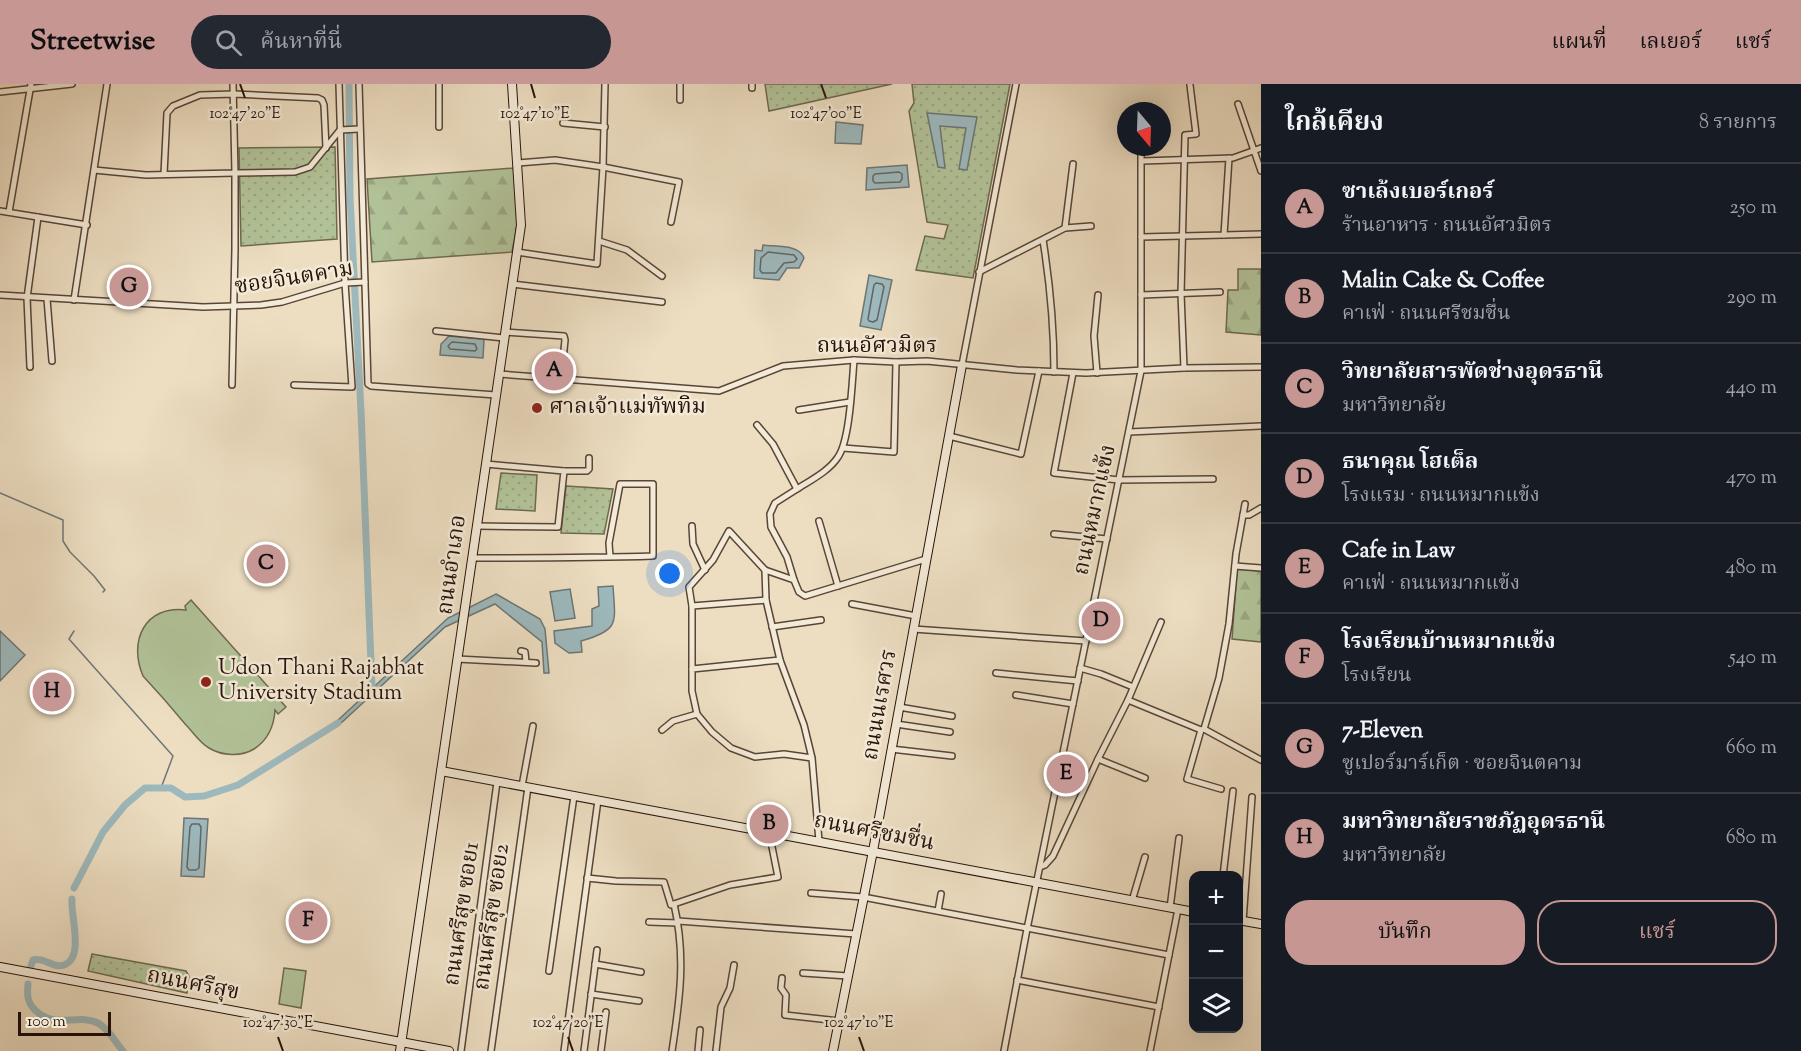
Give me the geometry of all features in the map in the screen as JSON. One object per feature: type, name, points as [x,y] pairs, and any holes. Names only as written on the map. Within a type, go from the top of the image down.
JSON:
[{"type":"street","points":[[0,92],[31,86],[72,84]]},
{"type":"street","points":[[74,300],[107,84]]},
{"type":"street","points":[[232,385],[235,305],[233,84]]},
{"type":"street","points":[[294,385],[352,387],[339,84]]},
{"type":"street","points":[[358,84],[362,283]]},
{"type":"street","points":[[439,84],[439,127]]},
{"type":"street","name":"ถนนอำเภอ","points":[[401,1047],[521,225],[512,84]]},
{"type":"street","points":[[517,252],[597,264],[605,127],[605,84]]},
{"type":"street","points":[[680,84],[680,100]]},
{"type":"street","points":[[962,365],[1016,84]]},
{"type":"street","points":[[9,212],[31,86]]},
{"type":"street","points":[[1184,368],[1181,294],[1185,135],[1196,134],[1190,86]]},
{"type":"street","points":[[164,174],[167,113],[177,104],[200,95],[234,94],[318,98],[324,105],[326,148]]},
{"type":"street","points":[[1238,104],[1258,149],[1261,171]]},
{"type":"street","points":[[562,123],[605,127]]},
{"type":"street","points":[[94,170],[146,175],[303,171],[310,167],[341,130],[359,129]]},
{"type":"street","points":[[1142,161],[1229,158],[1258,149]]},
{"type":"street","name":"ถนนหมากแข้ง","points":[[1004,1051],[1036,883],[1141,371],[1142,156]]},
{"type":"street","points":[[1224,235],[1229,158]]},
{"type":"street","points":[[518,163],[555,160],[679,182],[671,222]]},
{"type":"street","points":[[1065,228],[1073,164]]},
{"type":"street","points":[[0,211],[87,225]]},
{"type":"street","points":[[30,367],[27,298],[38,217]]},
{"type":"street","points":[[979,272],[1065,228],[1091,226]]},
{"type":"street","points":[[1141,237],[1261,234]]},
{"type":"street","points":[[1043,240],[1054,331],[1054,372]]},
{"type":"street","points":[[599,241],[627,250],[662,276]]},
{"type":"street","name":"ซอยจินตคาม","points":[[0,295],[194,306],[261,305],[282,302],[347,283],[362,283],[368,384],[371,387],[496,395]]},
{"type":"street","points":[[512,284],[662,302]]},
{"type":"street","points":[[1141,295],[1220,292]]},
{"type":"street","points":[[1097,373],[1094,336],[1098,295]]},
{"type":"street","points":[[47,299],[52,361]]},
{"type":"street","points":[[436,331],[564,336],[561,379]]},
{"type":"street","points":[[854,360],[845,444],[838,458],[820,474],[776,503],[770,514],[771,527],[787,556],[799,592],[805,596],[926,559]]},
{"type":"street","name":"ถนนอัศวมิตร","points":[[499,374],[719,391],[783,366],[854,360],[927,361],[1073,373],[1261,367]]},
{"type":"street","points":[[843,448],[894,452],[896,362]]},
{"type":"street","name":"ถนนนเรศวร","points":[[833,1051],[873,851],[962,365]]},
{"type":"street","points":[[949,436],[1021,454],[1038,371]]},
{"type":"street","points":[[1073,373],[1054,473],[1119,480],[1213,479]]},
{"type":"street","points":[[799,410],[850,402]]},
{"type":"street","points":[[757,425],[773,444],[797,489]]},
{"type":"street","points":[[1129,432],[1261,426]]},
{"type":"street","points":[[486,464],[587,471],[589,458]]},
{"type":"street","points":[[477,526],[558,527],[564,471]]},
{"type":"street","points":[[472,558],[610,557],[653,556],[653,484],[620,484],[609,543],[610,557]]},
{"type":"street","points":[[1221,789],[1188,779],[1219,678],[1229,624],[1245,504]]},
{"type":"street","points":[[1243,515],[1249,515],[1261,508]]},
{"type":"street","points":[[819,521],[838,586]]},
{"type":"street","points":[[692,526],[693,544],[705,570]]},
{"type":"street","points":[[794,580],[765,570],[729,531],[713,560],[689,588],[692,606],[692,691],[697,714],[712,732],[731,748],[755,757],[784,754],[812,758]]},
{"type":"street","points":[[1054,534],[1107,539]]},
{"type":"street","points":[[1235,566],[1261,568]]},
{"type":"street","points":[[765,570],[766,600],[780,660],[804,725],[812,758],[819,841]]},
{"type":"street","points":[[692,606],[766,600]]},
{"type":"street","points":[[852,604],[916,616]]},
{"type":"street","points":[[772,627],[821,620]]},
{"type":"street","points":[[1040,867],[1053,856],[1128,700],[1161,622]]},
{"type":"street","points":[[914,629],[1086,641]]},
{"type":"street","points":[[521,651],[526,654],[526,662]]},
{"type":"street","points":[[457,659],[536,663]]},
{"type":"street","points":[[692,669],[780,660]]},
{"type":"street","points":[[1080,668],[1133,687]]},
{"type":"street","points":[[996,673],[1078,681]]},
{"type":"street","points":[[1016,695],[1073,704]]},
{"type":"street","points":[[1128,700],[1202,730],[1261,760]]},
{"type":"street","points":[[899,707],[952,716]]},
{"type":"street","points":[[662,730],[673,721],[697,714]]},
{"type":"street","points":[[896,724],[950,732]]},
{"type":"street","name":"ถนนศรีสุข ซอย2","points":[[491,1051],[533,726]]},
{"type":"street","points":[[891,749],[952,756]]},
{"type":"street","points":[[1098,759],[1145,778]]},
{"type":"street","name":"ถนนศรีชมชื่น","points":[[441,771],[1189,911]]},
{"type":"street","name":"ถนนศรีสุข ซอย1","points":[[461,1051],[497,782]]},
{"type":"street","points":[[1224,871],[1233,791]]},
{"type":"street","points":[[549,971],[574,796]]},
{"type":"street","points":[[1243,898],[1252,797]]},
{"type":"street","points":[[564,1051],[598,800]]},
{"type":"street","points":[[587,878],[664,882],[671,905],[730,885],[778,877],[769,832]]},
{"type":"street","points":[[1150,1051],[1169,955],[1179,838]]},
{"type":"street","points":[[1132,901],[1145,857]]},
{"type":"street","points":[[811,893],[864,897],[1169,955]]},
{"type":"street","points":[[938,911],[941,894]]},
{"type":"street","points":[[672,1051],[680,998],[682,953],[674,904]]},
{"type":"street","points":[[1243,921],[1261,924]]},
{"type":"street","points":[[649,922],[856,934]]},
{"type":"street","points":[[584,1051],[597,950]]},
{"type":"street","points":[[595,964],[641,972]]},
{"type":"street","points":[[716,1051],[721,1007],[730,988],[734,965]]},
{"type":"street","name":"ถนนศรีสุข","points":[[0,967],[401,1047],[449,1051]]},
{"type":"street","points":[[803,973],[848,976]]},
{"type":"street","points":[[782,978],[781,988],[786,995],[785,1015],[839,1021]]},
{"type":"street","points":[[1017,980],[1159,1007]]},
{"type":"street","points":[[591,994],[639,1000]]},
{"type":"street","points":[[601,1051],[606,1012]]},
{"type":"street","points":[[698,1051],[700,1030]]},
{"type":"green space","points":[[765,84],[892,84],[769,111]]},
{"type":"green space","points":[[912,84],[1010,84],[973,278],[916,270],[925,236],[944,239],[948,225],[927,222],[909,111],[914,103]]},
{"type":"green space","points":[[335,147],[337,239],[241,246],[239,148]]},
{"type":"green space","points":[[515,168],[517,226],[512,252],[372,262],[367,179]]},
{"type":"green space","points":[[1238,269],[1261,269],[1261,335],[1226,332],[1228,290],[1238,290]]},
{"type":"green space","points":[[501,473],[537,475],[535,511],[496,509]]},
{"type":"green space","points":[[566,486],[613,489],[604,534],[561,533]]},
{"type":"green space","points":[[1237,569],[1261,571],[1261,642],[1232,639]]},
{"type":"green space","points":[[191,600],[286,707],[278,714],[275,710],[272,727],[267,737],[249,752],[226,754],[206,746],[143,676],[138,650],[139,638],[144,628],[150,619],[160,613],[186,610],[185,606]]},
{"type":"green space","points":[[92,954],[186,971],[189,976],[187,993],[88,971]]},
{"type":"green space","points":[[284,968],[306,971],[301,1008],[279,1004]]},
{"type":"water","points":[[927,113],[977,117],[967,170],[959,169],[966,128],[940,126],[945,168],[938,167]]},
{"type":"water","points":[[836,122],[863,125],[861,144],[835,143]]},
{"type":"water","points":[[907,165],[909,187],[866,190],[867,168]]},
{"type":"water","points":[[763,245],[792,248],[804,258],[799,268],[787,268],[779,280],[754,278],[755,250],[762,251]]},
{"type":"water","points":[[869,275],[892,280],[881,330],[860,326]]},
{"type":"water","points":[[449,336],[484,339],[483,358],[440,355],[441,344]]},
{"type":"water","points":[[613,586],[614,616],[609,628],[603,633],[581,641],[582,652],[569,653],[555,643],[554,631],[592,626],[592,609],[599,606],[598,587]]},
{"type":"water","points":[[570,589],[575,618],[555,621],[550,592]]},
{"type":"water","points":[[496,594],[540,619],[545,629],[549,673],[544,673],[542,642],[495,604],[445,627],[339,725],[336,722],[448,618]]},
{"type":"water","points":[[0,631],[25,655],[0,681]]},
{"type":"water","points":[[184,818],[208,819],[204,877],[181,876]]},
{"type":"waterway","points":[[349,84],[350,197],[372,688]]},
{"type":"waterway","points":[[0,493],[63,520],[63,541],[70,552],[105,590],[103,592]]},
{"type":"waterway","points":[[74,631],[69,639],[173,756],[161,788]]},
{"type":"waterway","points":[[74,888],[103,832],[125,805],[145,788],[171,788],[185,797],[204,796],[238,785],[338,723]]},
{"type":"waterway","points":[[31,966],[33,960],[60,966],[70,961],[75,945],[72,899]]},
{"type":"waterway","points":[[28,984],[29,1001],[32,1007],[43,1016],[50,1019],[90,1020],[98,1023],[123,1051]]},
{"type":"place","name":"7-Eleven","points":[[129,287]]},
{"type":"place","name":"ซาเล้งเบอร์เกอร์","points":[[554,371]]},
{"type":"place","name":"ศาลเจ้าแม่ทัพทิม","points":[[537,408]]},
{"type":"place","name":"วิทยาลัยสารพัดช่างอุดรธานี","points":[[266,564]]},
{"type":"place","name":"ธนาคุณ โฮเต็ล","points":[[1101,621]]},
{"type":"place","name":"Udon Thani Rajabhat University Stadium","points":[[206,682]]},
{"type":"place","name":"มหาวิทยาลัยราชภัฏอุดรธานี","points":[[52,692]]},
{"type":"place","name":"Cafe in Law","points":[[1066,774]]},
{"type":"place","name":"Malin Cake & Coffee","points":[[769,824]]},
{"type":"place","name":"โรงเรียนบ้านหมากแข้ง","points":[[308,921]]}]
